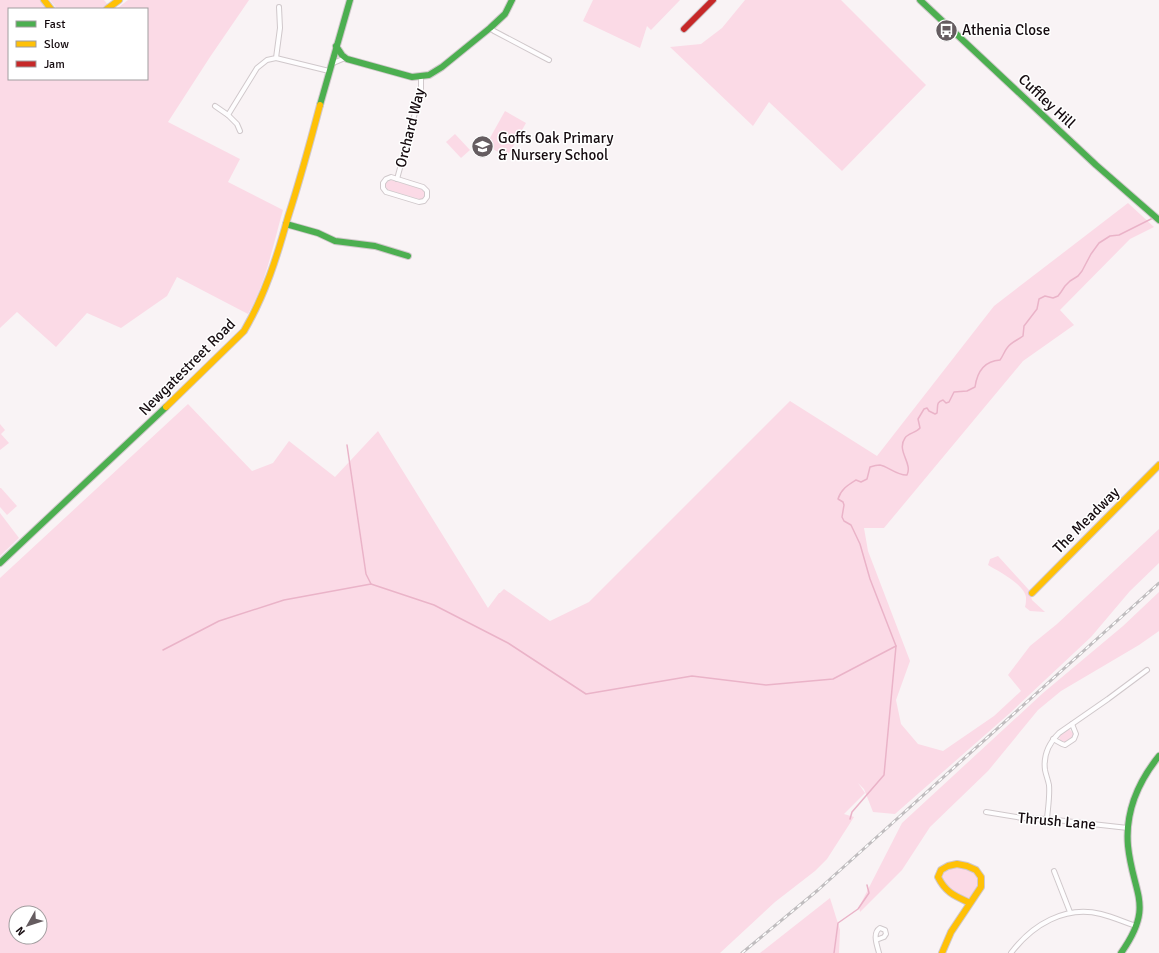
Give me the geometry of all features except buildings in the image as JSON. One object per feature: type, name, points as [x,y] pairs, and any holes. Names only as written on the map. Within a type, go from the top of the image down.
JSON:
[{"type":"street","points":[[44,0],[51,8]]},
{"type":"street","points":[[107,8],[118,0]]},
{"type":"street","name":"Newgatestreet Road","points":[[0,563],[184,390],[244,331],[256,312],[286,224],[350,0]]},
{"type":"street","points":[[336,46],[345,58],[412,77],[429,75],[442,67],[490,28],[505,14],[512,0]]},
{"type":"street","points":[[684,29],[713,0]]},
{"type":"street","name":"Cuffley Hill","points":[[920,0],[1096,165],[1157,218]]},
{"type":"street","points":[[276,58],[280,28],[279,7]]},
{"type":"street","points":[[490,28],[494,32],[549,60]]},
{"type":"street","points":[[228,115],[257,68],[267,60],[276,58],[329,71]]},
{"type":"street","points":[[331,64],[345,58]]},
{"type":"street","name":"Orchard Way","points":[[397,179],[421,91],[421,77]]},
{"type":"street","points":[[215,106],[228,115],[237,124],[240,131]]},
{"type":"street","points":[[391,177],[397,179],[423,187],[427,191],[427,197],[424,201],[419,202],[384,190],[382,185],[384,180],[391,177]]},
{"type":"street","points":[[286,224],[318,233],[335,241],[375,246],[408,256]]},
{"type":"street","name":"The Meadway","points":[[1032,593],[1159,466]]},
{"type":"street","points":[[1047,819],[1049,783],[1045,770],[1045,757],[1053,739],[1059,733],[1147,670]]},
{"type":"street","points":[[1053,739],[1065,745],[1074,739],[1076,734],[1072,724]]},
{"type":"street","points":[[1124,952],[1140,914],[1128,850],[1128,828],[1133,801],[1153,762],[1159,756]]},
{"type":"street","name":"Thrush Lane","points":[[986,812],[1022,818],[1047,819],[1128,828]]},
{"type":"street","points":[[942,953],[951,932],[970,904],[981,887],[983,880],[973,869],[961,865],[945,866],[942,868],[939,874],[943,886],[970,904]]},
{"type":"street","points":[[1054,871],[1070,912]]},
{"type":"street","points":[[1011,953],[1036,927],[1070,912],[1102,914],[1136,926]]},
{"type":"street","points":[[876,940],[879,953]]},
{"type":"shaded area","points":[[0,0],[42,0],[48,8],[8,8],[8,80],[148,80],[148,8],[117,8],[128,0],[249,0],[168,122],[240,159],[228,182],[283,210],[260,290],[248,314],[177,277],[167,296],[121,328],[87,313],[56,347],[17,312],[0,328]]},
{"type":"shaded area","points":[[50,0],[104,0],[108,5],[104,8],[56,8]]},
{"type":"shaded area","points":[[593,0],[680,0],[651,30],[647,26],[640,48],[583,21]]},
{"type":"shaded area","points":[[745,0],[841,0],[926,85],[842,171],[769,102],[753,126],[670,47],[701,44],[722,28]]},
{"type":"shaded area","points":[[505,111],[526,123],[507,157],[486,145]]},
{"type":"shaded area","points":[[455,134],[470,150],[461,158],[446,142]]},
{"type":"shaded area","points":[[392,180],[422,189],[425,192],[425,197],[419,199],[388,190],[386,187],[386,182]]},
{"type":"shaded area","points":[[1128,203],[1154,227],[1130,239],[1060,310],[1074,325],[1023,361],[884,528],[864,528],[868,551],[910,661],[896,700],[901,724],[918,744],[943,751],[994,716],[1021,691],[1008,675],[1030,646],[1057,624],[1159,529],[1159,563],[1130,591],[1091,637],[1010,713],[895,814],[873,812],[864,789],[858,783],[865,793],[844,814],[854,817],[827,859],[815,871],[775,902],[720,953],[0,953],[0,578],[188,404],[252,471],[273,463],[289,441],[335,477],[378,431],[488,608],[499,593],[504,589],[550,621],[589,602],[790,401],[877,456],[994,306]]},
{"type":"shaded area","points":[[0,424],[5,430],[1,434],[9,443],[0,450]]},
{"type":"shaded area","points":[[0,488],[17,506],[7,515],[0,507]]},
{"type":"shaded area","points":[[0,513],[19,538],[0,556]]},
{"type":"shaded area","points":[[998,556],[1029,590],[1032,600],[1045,612],[1030,611],[1025,607],[1026,597],[1021,587],[1010,578],[988,565],[990,559]]},
{"type":"shaded area","points":[[1159,592],[1159,631],[1139,645],[1061,691],[1038,710],[988,771],[930,827],[902,870],[860,912],[859,907],[902,823],[1043,693],[1123,626]]},
{"type":"shaded area","points":[[1069,729],[1073,733],[1073,737],[1065,742],[1060,741],[1060,734]]},
{"type":"shaded area","points":[[954,866],[970,870],[979,878],[981,883],[969,899],[966,899],[952,891],[943,881],[942,871]]},
{"type":"shaded area","points":[[830,898],[840,930],[839,953],[760,953]]},
{"type":"waterway","points":[[163,650],[219,621],[284,600],[371,584],[434,605],[508,643],[586,694],[692,676],[766,685],[833,679],[896,646],[870,579],[860,544],[851,525],[844,521],[842,517],[844,505],[843,502],[838,499],[843,490],[856,480],[861,482],[867,479],[870,467],[872,466],[880,465],[900,474],[907,475],[908,466],[902,448],[903,443],[906,436],[920,428],[918,419],[924,409],[927,408],[935,414],[937,413],[939,402],[943,400],[946,403],[949,402],[954,392],[967,391],[975,387],[982,369],[986,365],[1000,360],[1009,346],[1023,336],[1024,326],[1037,309],[1039,299],[1045,296],[1053,298],[1058,296],[1065,286],[1082,271],[1099,243],[1110,236],[1119,235],[1153,218]]},
{"type":"waterway","points":[[347,445],[366,574],[371,584]]},
{"type":"waterway","points":[[850,819],[852,812],[884,775],[896,646]]},
{"type":"waterway","points":[[834,953],[838,923],[858,909],[869,893],[867,885]]},
{"type":"railway","points":[[742,953],[818,890],[1159,583]]},
{"type":"traffic: fast","points":[[320,105],[350,0]]},
{"type":"traffic: fast","points":[[336,46],[342,55],[347,59],[412,77],[429,75],[442,67],[490,28],[505,14],[512,0]]},
{"type":"traffic: fast","points":[[920,0],[1096,165],[1159,220]]},
{"type":"traffic: fast","points":[[286,224],[318,233],[335,241],[375,246],[408,256]]},
{"type":"traffic: fast","points":[[0,563],[166,407]]},
{"type":"traffic: fast","points":[[1121,953],[1131,937],[1137,923],[1139,911],[1139,900],[1128,846],[1131,809],[1139,787],[1159,756]]},
{"type":"traffic: slow","points":[[44,0],[50,8]]},
{"type":"traffic: slow","points":[[108,8],[119,0]]},
{"type":"traffic: slow","points":[[166,407],[244,331],[258,304],[275,261],[320,105]]},
{"type":"traffic: slow","points":[[1032,593],[1159,465]]},
{"type":"traffic: slow","points":[[942,953],[951,932],[981,887],[981,877],[976,870],[957,864],[948,866],[941,870],[938,877],[944,887],[955,896],[970,903]]},
{"type":"traffic: jam","points":[[684,29],[713,0]]},
{"type":"place","name":"Athenia Close","points":[[947,30]]},
{"type":"place","name":"Goffs Oak Primary & Nursery School","points":[[483,147]]}]
